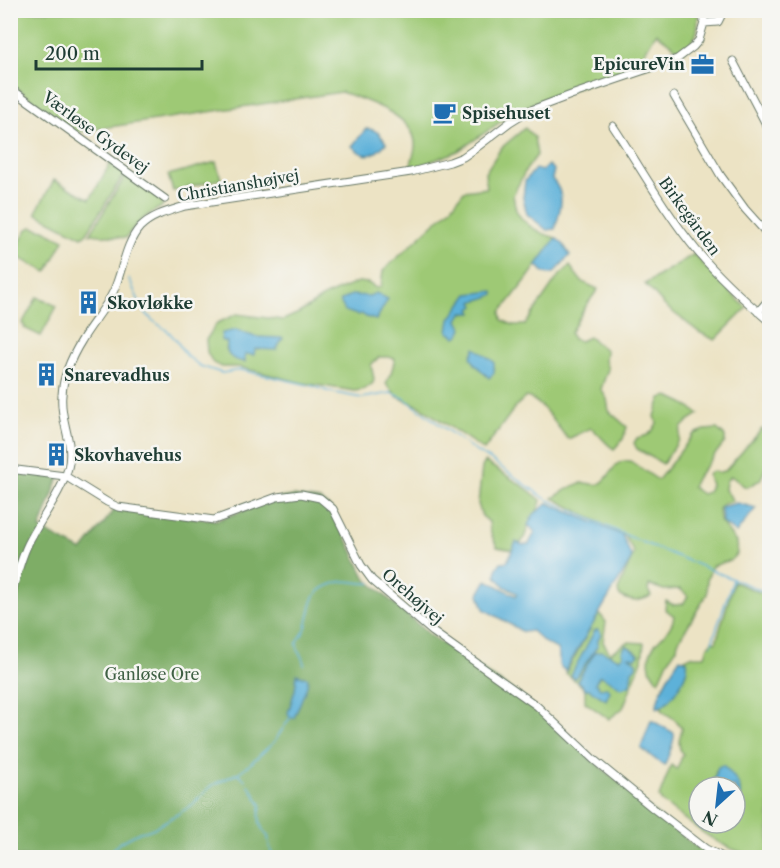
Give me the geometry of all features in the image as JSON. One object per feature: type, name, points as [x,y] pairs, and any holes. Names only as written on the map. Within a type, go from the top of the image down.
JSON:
[{"type":"street","name":"Christianshøjvej","points":[[10,601],[28,545],[68,468],[69,441],[62,403],[66,378],[82,340],[113,292],[134,235],[149,220],[185,206],[411,172],[450,162],[463,157],[526,112],[677,59],[699,40],[704,22],[704,10]]},
{"type":"street","points":[[704,22],[718,22],[724,10]]},
{"type":"street","points":[[733,61],[770,132]]},
{"type":"street","name":"Værløse Gydevej","points":[[10,88],[165,199]]},
{"type":"street","points":[[674,96],[722,176],[745,209],[770,237]]},
{"type":"street","name":"Birkegården","points":[[613,126],[661,202],[693,246],[722,279],[770,322]]},
{"type":"street","points":[[758,312],[770,298]]},
{"type":"street","points":[[10,472],[16,470],[65,476]]},
{"type":"street","name":"Orehøjvej","points":[[65,476],[118,507],[205,520],[220,519],[277,497],[301,494],[320,498],[333,509],[366,573],[380,588],[433,632],[537,706],[593,759],[662,816],[706,849],[725,858]]},
{"type":"green space","points":[[698,10],[696,34],[682,52],[656,33],[643,55],[656,63],[595,81],[521,108],[458,151],[409,170],[415,147],[414,136],[408,126],[388,111],[341,92],[77,132],[11,84],[10,11]]},
{"type":"green space","points":[[525,128],[534,137],[537,155],[513,195],[519,216],[528,225],[556,238],[501,312],[502,320],[513,325],[525,325],[558,277],[570,266],[582,282],[598,289],[570,333],[573,339],[580,341],[589,337],[606,350],[605,361],[608,369],[601,389],[607,399],[609,411],[627,427],[623,439],[614,449],[591,428],[568,439],[538,403],[526,397],[516,406],[484,450],[419,406],[398,397],[386,384],[395,359],[389,357],[379,357],[371,365],[373,383],[365,389],[355,391],[303,383],[239,367],[222,367],[213,363],[207,352],[206,340],[217,323],[237,314],[283,320],[299,313],[325,296],[358,282],[368,283],[376,288],[381,287],[383,271],[451,208],[464,191],[487,188],[485,173],[501,148]],"holes":[[[236,330],[255,337],[283,339],[245,354],[244,362],[226,349]]]},
{"type":"green space","points":[[216,162],[221,179],[173,191],[168,175]]},
{"type":"green space","points":[[110,164],[124,174],[87,233],[82,237],[37,214],[54,180],[90,199]]},
{"type":"green space","points":[[126,175],[159,197],[163,206],[142,219],[126,238],[90,234]]},
{"type":"green space","points":[[32,227],[64,240],[47,272],[13,255],[27,229]]},
{"type":"green space","points":[[694,254],[747,308],[715,340],[699,332],[665,306],[645,284]]},
{"type":"green space","points":[[37,297],[57,306],[41,336],[24,328],[22,324]]},
{"type":"green space","points":[[668,396],[699,414],[681,428],[679,440],[663,464],[637,449],[634,443],[637,438],[648,435],[653,430],[657,423],[655,416],[661,398]]},
{"type":"green space","points":[[717,429],[725,436],[725,442],[697,477],[692,487],[702,494],[708,492],[711,485],[709,473],[726,470],[762,429],[769,430],[769,462],[760,480],[748,487],[731,476],[726,481],[725,490],[732,501],[723,504],[719,509],[720,521],[736,542],[737,554],[731,560],[712,566],[707,580],[707,594],[678,642],[659,681],[652,673],[649,658],[656,643],[673,621],[674,616],[665,609],[666,601],[674,605],[683,604],[688,596],[680,589],[664,590],[649,585],[648,590],[651,596],[642,600],[635,601],[619,595],[618,590],[634,553],[625,536],[553,498],[578,484],[599,484],[605,480],[616,465],[624,461],[630,461],[658,480],[694,434]]},
{"type":"green space","points":[[485,462],[541,500],[523,540],[512,550],[497,547],[489,522],[482,516],[478,504],[482,467]]},
{"type":"green space","name":"Ganløse Ore","points":[[11,472],[59,477],[40,529],[82,551],[115,509],[218,520],[278,498],[294,496],[320,500],[332,509],[366,579],[431,636],[520,695],[585,754],[691,843],[713,857],[11,857]]},
{"type":"green space","points":[[734,582],[769,596],[769,857],[739,852],[707,835],[747,835],[747,775],[722,775],[716,771],[715,775],[687,775],[687,822],[659,797],[671,765],[677,769],[683,754],[680,751],[679,741],[682,728],[662,711],[661,707],[675,692],[686,673],[687,661],[685,659],[691,656],[705,656],[712,641],[716,642]]},
{"type":"green space","points":[[599,613],[606,622],[603,642],[610,653],[627,642],[644,643],[642,660],[623,708],[609,719],[585,702],[585,689],[566,673]],"holes":[[[626,645],[639,654],[627,655],[632,659],[621,688],[600,675],[594,683],[600,688],[585,689],[581,684],[602,651],[619,660],[623,656]]]},
{"type":"water","points":[[366,129],[375,131],[386,143],[370,155],[361,153],[352,146]]},
{"type":"water","points":[[548,165],[554,170],[552,179],[560,191],[561,203],[555,229],[547,230],[527,214],[523,198],[525,181],[535,169],[542,171]]},
{"type":"water","points":[[556,238],[570,255],[554,273],[544,273],[536,266]]},
{"type":"water","points":[[494,291],[492,296],[473,302],[475,306],[471,309],[473,313],[462,313],[458,320],[462,328],[459,335],[456,337],[448,332],[450,319],[468,294]]},
{"type":"water","points":[[376,293],[388,299],[376,320],[362,314],[357,315],[345,311],[340,301],[351,295],[369,296]]},
{"type":"water","points":[[236,330],[255,337],[283,338],[276,350],[255,349],[254,355],[245,354],[245,362],[230,356],[227,351],[227,342],[221,340],[222,333]]},
{"type":"water","points":[[475,348],[494,362],[494,373],[489,378],[471,357]]},
{"type":"water","points":[[548,503],[622,535],[632,558],[565,671],[559,665],[557,649],[545,643],[532,631],[523,632],[484,609],[479,594],[487,580],[516,596],[517,593],[504,586],[496,576],[497,568],[501,562],[507,562],[516,542],[523,545],[529,544],[535,532],[528,525],[533,515]]},
{"type":"water","points":[[737,503],[756,508],[736,533],[722,522],[721,507]]},
{"type":"water","points":[[595,630],[599,630],[601,634],[598,645],[574,678],[571,675]]},
{"type":"water","points":[[626,645],[639,654],[636,658],[628,656],[636,662],[630,685],[621,688],[600,675],[595,683],[600,688],[607,687],[610,691],[606,700],[589,689],[585,689],[577,681],[595,652],[602,651],[619,659],[623,656],[622,651]]},
{"type":"water","points":[[680,658],[687,661],[683,681],[668,701],[657,708],[662,689]]},
{"type":"water","points":[[297,674],[308,678],[307,686],[294,718],[290,718],[288,713]]},
{"type":"water","points":[[651,720],[674,733],[665,765],[641,748]]},
{"type":"water","points":[[723,765],[732,775],[715,775],[718,767]]},
{"type":"waterway","points":[[129,279],[142,308],[152,320],[168,331],[186,355],[200,366],[222,373],[241,370],[362,398],[391,393],[404,398],[478,453],[546,499],[637,540],[770,594]]},
{"type":"waterway","points":[[711,645],[733,580]]},
{"type":"waterway","points":[[304,665],[297,643],[305,629],[317,593],[339,582],[371,583]]},
{"type":"waterway","points":[[105,858],[119,843],[140,832],[154,828],[183,811],[211,786],[249,765],[274,742],[290,718]]},
{"type":"waterway","points":[[238,773],[245,780]]},
{"type":"waterway","points":[[249,785],[261,805],[260,822],[268,836],[272,858]]},
{"type":"place","name":"EpicureVin","points":[[703,64]]},
{"type":"place","name":"Spisehuset","points":[[444,113]]},
{"type":"place","name":"Skovløkke","points":[[89,303]]},
{"type":"place","name":"Snarevadhus","points":[[46,375]]},
{"type":"place","name":"Skovhavehus","points":[[56,455]]}]
